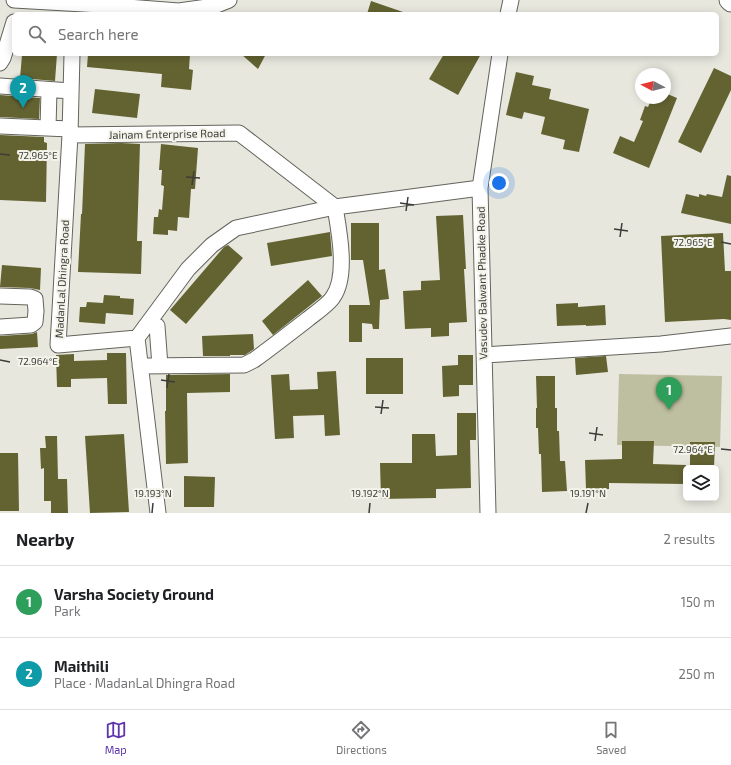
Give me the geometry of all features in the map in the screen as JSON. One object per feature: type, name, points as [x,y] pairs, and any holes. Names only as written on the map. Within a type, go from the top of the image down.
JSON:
[{"type":"street","points":[[17,5],[179,11],[214,6],[229,0]]},
{"type":"street","points":[[509,12],[512,0]]},
{"type":"street","points":[[0,63],[12,29]]},
{"type":"street","name":"MadanLal Dhingra Road","points":[[72,56],[70,132],[58,345],[137,338]]},
{"type":"street","name":"Vasudev Balwant Phadke Road","points":[[488,513],[480,188],[500,56]]},
{"type":"street","points":[[0,86],[71,91]]},
{"type":"street","points":[[48,128],[49,90]]},
{"type":"street","name":"Jainam Enterprise Road","points":[[0,126],[48,128],[70,132],[239,133],[335,207]]},
{"type":"street","points":[[158,513],[137,338],[188,269],[212,246],[236,228],[335,207],[480,188]]},
{"type":"street","points":[[140,366],[244,365],[254,360],[316,313],[333,298],[339,285],[341,245],[335,207]]},
{"type":"street","points":[[0,296],[35,299],[36,312],[35,322],[31,325],[0,327]]},
{"type":"street","points":[[36,312],[60,312]]},
{"type":"street","points":[[157,326],[160,366]]},
{"type":"street","points":[[484,355],[661,344],[731,336]]},
{"type":"green space","points":[[619,374],[722,376],[720,447],[617,445]]},
{"type":"building","points":[[371,1],[403,12],[368,12]]},
{"type":"building","points":[[22,56],[57,56],[55,81],[20,78]]},
{"type":"building","points":[[88,56],[190,56],[189,69],[193,70],[191,90],[161,87],[162,74],[87,67]]},
{"type":"building","points":[[243,56],[265,56],[258,69]]},
{"type":"building","points":[[443,56],[480,56],[458,95],[429,79]]},
{"type":"building","points":[[714,68],[731,76],[731,90],[701,153],[678,142]]},
{"type":"building","points":[[516,72],[534,76],[532,85],[551,89],[549,99],[589,109],[579,152],[563,149],[565,140],[541,134],[545,117],[524,112],[522,119],[506,115]]},
{"type":"building","points":[[95,89],[140,94],[137,118],[92,113]]},
{"type":"building","points":[[0,95],[40,98],[39,119],[0,117]]},
{"type":"building","points":[[671,96],[677,98],[649,168],[613,153],[620,136],[634,142],[643,121],[640,120],[645,106],[648,107],[649,104],[671,104]]},
{"type":"building","points":[[0,135],[44,137],[44,142],[47,143],[46,202],[0,200]]},
{"type":"building","points":[[85,144],[140,144],[137,241],[142,241],[141,274],[78,272]]},
{"type":"building","points":[[161,144],[198,148],[195,189],[191,189],[189,218],[178,217],[177,231],[168,230],[168,235],[153,234],[154,217],[158,217],[159,209],[162,210],[164,186],[161,185],[162,170],[159,170]]},
{"type":"building","points":[[727,175],[731,176],[731,224],[681,213],[686,194],[699,197],[699,194],[706,196],[707,194],[722,197]]},
{"type":"building","points":[[463,215],[467,322],[449,323],[449,336],[431,337],[431,328],[405,329],[403,291],[421,290],[421,281],[440,280],[436,216]]},
{"type":"building","points":[[351,223],[379,223],[379,270],[385,269],[389,299],[380,300],[379,329],[373,329],[372,324],[362,323],[362,342],[349,342],[349,305],[370,305],[363,260],[351,260]]},
{"type":"building","points":[[330,232],[332,256],[271,266],[267,243]]},
{"type":"building","points":[[723,233],[725,271],[731,271],[731,320],[724,319],[665,322],[661,236]]},
{"type":"building","points":[[228,245],[243,258],[186,324],[170,310],[224,247]]},
{"type":"building","points":[[2,265],[41,268],[40,290],[30,288],[0,287]]},
{"type":"building","points":[[308,280],[322,296],[273,335],[262,321]]},
{"type":"building","points":[[104,295],[134,299],[133,315],[106,313],[105,324],[79,322],[80,307],[86,307],[87,302],[103,303]]},
{"type":"building","points":[[578,303],[578,307],[605,305],[606,325],[557,326],[556,304]]},
{"type":"building","points":[[37,332],[38,347],[0,349],[0,336],[32,334]]},
{"type":"building","points":[[253,334],[254,349],[245,355],[203,356],[202,336]]},
{"type":"building","points":[[107,353],[126,353],[127,404],[108,404],[107,378],[71,379],[71,387],[57,387],[56,355],[74,354],[74,361],[107,360]]},
{"type":"building","points":[[458,355],[473,355],[473,385],[459,385],[459,396],[443,397],[442,366],[458,365]]},
{"type":"building","points":[[606,356],[608,372],[576,375],[575,358]]},
{"type":"building","points":[[366,358],[403,358],[403,394],[366,394]]},
{"type":"building","points":[[336,371],[340,435],[325,436],[324,415],[293,416],[294,438],[275,439],[271,375],[289,374],[290,390],[318,389],[317,372]]},
{"type":"building","points":[[230,374],[230,392],[187,393],[188,463],[166,464],[166,375]]},
{"type":"building","points":[[536,376],[555,376],[555,408],[557,408],[557,431],[559,431],[560,461],[565,461],[567,491],[542,492],[541,454],[539,454],[538,428],[536,428]]},
{"type":"building","points":[[457,413],[476,413],[476,440],[470,440],[471,488],[436,489],[436,498],[381,499],[380,463],[412,463],[412,434],[435,434],[436,456],[457,455]]},
{"type":"building","points":[[124,434],[129,512],[90,513],[85,436]]},
{"type":"building","points":[[45,436],[57,436],[58,479],[67,479],[68,513],[51,513],[51,501],[44,501],[44,468],[41,469],[40,448],[46,448]]},
{"type":"building","points":[[622,441],[654,441],[653,464],[686,465],[683,465],[683,484],[609,483],[609,489],[586,490],[585,460],[622,459]]},
{"type":"building","points":[[690,442],[715,442],[714,465],[690,465]]},
{"type":"building","points":[[0,453],[18,453],[19,511],[0,511]]},
{"type":"building","points":[[184,476],[215,477],[214,507],[184,507]]},
{"type":"place","name":"Maithili","points":[[23,108]]},
{"type":"place","name":"Varsha Society Ground","points":[[669,410]]}]
